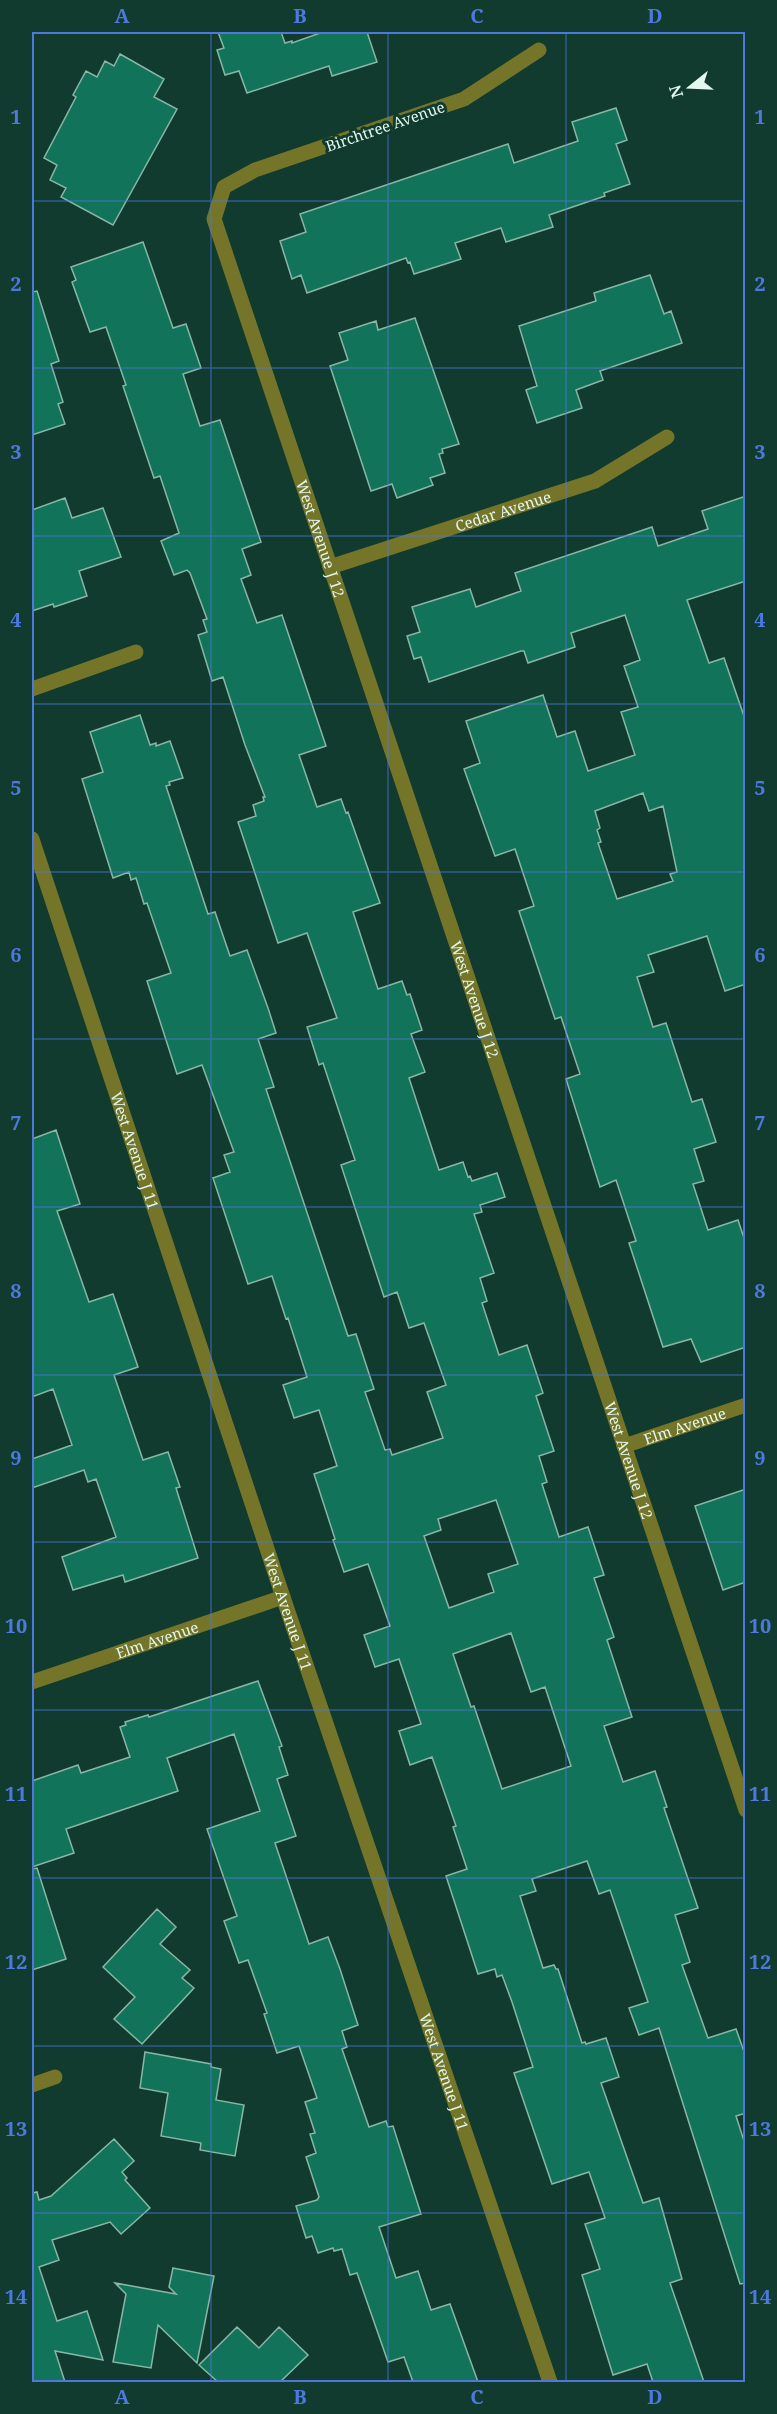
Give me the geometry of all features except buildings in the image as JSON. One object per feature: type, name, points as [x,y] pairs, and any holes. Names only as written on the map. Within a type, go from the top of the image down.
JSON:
[{"type":"street","name":"Birchtree Avenue","points":[[224,187],[255,170],[464,99],[539,50]]},
{"type":"street","name":"West Avenue J 12","points":[[224,187],[214,219],[746,1810]]},
{"type":"street","name":"Cedar Avenue","points":[[330,567],[595,481],[668,437]]},
{"type":"street","points":[[32,688],[136,652]]},
{"type":"street","name":"West Avenue J 11","points":[[32,839],[283,1597],[550,2382]]},
{"type":"street","name":"Elm Avenue","points":[[624,1446],[746,1405]]},
{"type":"street","name":"Elm Avenue","points":[[32,1682],[283,1597]]},
{"type":"street","points":[[32,2085],[55,2077]]}]
